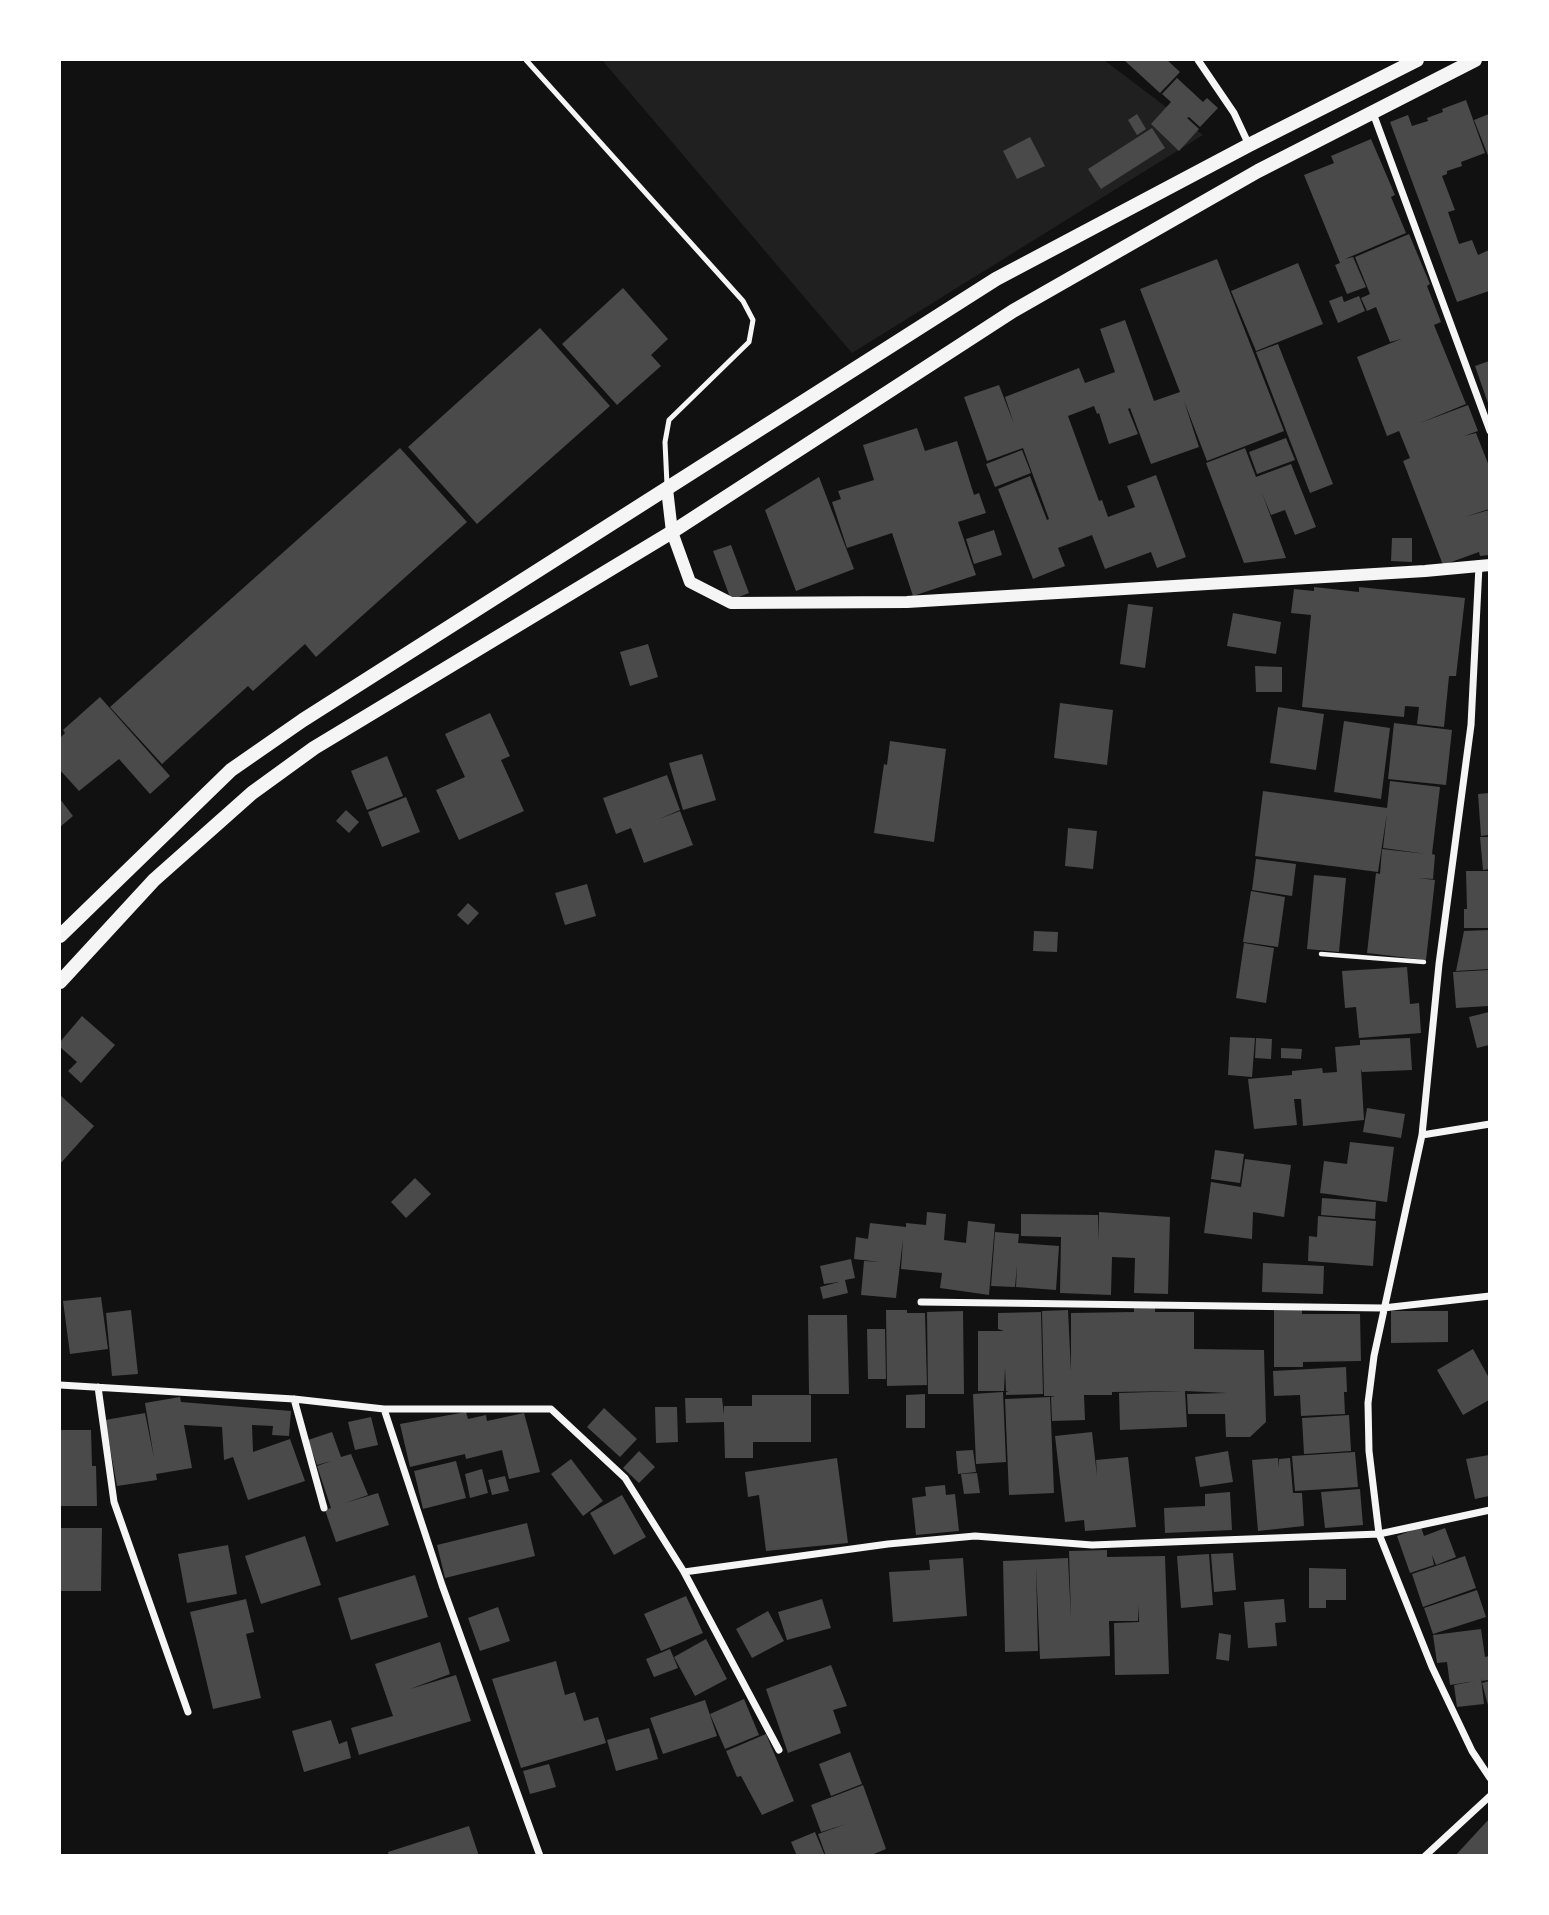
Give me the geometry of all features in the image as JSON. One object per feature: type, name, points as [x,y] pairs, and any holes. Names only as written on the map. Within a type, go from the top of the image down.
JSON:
[{"type":"main road","points":[[60,936],[231,771],[303,720],[996,279],[1249,145],[1417,60]]},
{"type":"main road","points":[[60,982],[154,880],[252,793],[314,748],[672,532],[1013,311],[1258,171],[1475,60]]},
{"type":"street","points":[[1198,60],[1234,113],[1249,145]]},
{"type":"street","points":[[1373,113],[1489,431]]},
{"type":"street","points":[[667,489],[672,532],[690,582],[731,603],[907,602],[1425,571],[1484,565],[1471,725],[1439,964],[1422,1135],[1383,1308],[1368,1403],[1369,1451],[1379,1534],[1432,1667],[1472,1751],[1489,1778]]},
{"type":"street","points":[[1422,1135],[1489,1124]]},
{"type":"street","points":[[921,1302],[1383,1308],[1489,1296]]},
{"type":"street","points":[[60,1385],[294,1399],[384,1409],[551,1409],[625,1478],[684,1572],[779,1750]]},
{"type":"street","points":[[97,1387],[114,1502],[188,1712]]},
{"type":"street","points":[[294,1399],[324,1508]]},
{"type":"street","points":[[384,1409],[442,1585],[540,1856]]},
{"type":"street","points":[[684,1572],[888,1544],[975,1536],[1093,1545],[1379,1534],[1489,1510]]},
{"type":"street","points":[[1425,1856],[1489,1796]]},
{"type":"lane","points":[[526,60],[744,301],[754,320],[749,342],[669,420],[665,443],[667,489]]},
{"type":"path","points":[[1321,954],[1439,964]]},
{"type":"shaded area","points":[[602,60],[1104,60],[1203,135],[852,353]]},
{"type":"building","points":[[1124,60],[1167,60],[1180,72],[1160,93]]},
{"type":"building","points":[[1177,78],[1203,102],[1207,98],[1218,108],[1200,127],[1187,118],[1199,129],[1179,151],[1151,124],[1171,102],[1162,94]]},
{"type":"building","points":[[1466,100],[1485,153],[1461,162],[1462,166],[1447,171],[1447,174],[1442,176],[1455,210],[1448,212],[1459,244],[1472,240],[1478,255],[1489,250],[1489,291],[1457,302],[1390,122],[1408,115],[1412,126],[1428,121],[1427,118],[1443,112],[1442,109]]},
{"type":"building","points":[[1137,114],[1146,129],[1137,135],[1128,120]]},
{"type":"building","points":[[1489,114],[1489,158],[1474,120]]},
{"type":"building","points":[[1152,128],[1165,148],[1101,189],[1088,169]]},
{"type":"building","points":[[1030,137],[1045,166],[1017,179],[1003,151]]},
{"type":"building","points":[[1371,139],[1395,195],[1391,197],[1406,233],[1345,259],[1353,257],[1366,287],[1347,294],[1335,265],[1340,263],[1304,175],[1334,163],[1331,156]]},
{"type":"building","points":[[1409,234],[1430,284],[1427,286],[1441,322],[1434,325],[1466,404],[1420,423],[1468,405],[1478,431],[1464,436],[1476,433],[1489,466],[1489,509],[1465,517],[1489,510],[1489,555],[1480,556],[1479,552],[1443,565],[1403,461],[1410,458],[1399,431],[1387,436],[1357,357],[1401,339],[1390,342],[1376,307],[1367,311],[1361,298],[1370,294],[1355,257]]},
{"type":"building","points":[[1217,259],[1284,431],[1207,461],[1184,401],[1199,447],[1151,464],[1130,408],[1128,409],[1138,434],[1109,444],[1094,406],[1068,416],[1099,501],[1102,500],[1108,517],[1135,507],[1127,486],[1156,475],[1186,557],[1157,568],[1151,552],[1105,569],[1092,535],[1058,548],[1065,566],[1033,579],[998,489],[1030,476],[1047,520],[1049,519],[1023,448],[987,461],[964,397],[999,385],[1014,424],[1005,397],[1079,368],[1085,383],[1115,372],[1100,329],[1125,320],[1154,401],[1180,392],[1140,289]]},
{"type":"building","points":[[1298,263],[1323,324],[1256,351],[1231,291]]},
{"type":"building","points":[[623,288],[668,339],[651,355],[661,366],[617,405],[562,344]]},
{"type":"building","points":[[1342,296],[1344,302],[1359,296],[1365,311],[1338,323],[1329,301]]},
{"type":"building","points":[[540,328],[610,406],[477,524],[408,447]]},
{"type":"building","points":[[1278,344],[1333,484],[1310,493],[1256,352]]},
{"type":"building","points":[[1489,361],[1489,406],[1475,366]]},
{"type":"building","points":[[917,428],[925,451],[957,441],[974,495],[979,493],[986,513],[958,522],[976,575],[913,596],[892,533],[847,548],[832,502],[841,499],[838,491],[874,480],[863,445]]},
{"type":"building","points":[[1286,438],[1295,460],[1257,474],[1249,452]]},
{"type":"building","points":[[400,448],[467,522],[316,657],[305,644],[253,691],[248,686],[162,764],[110,707]]},
{"type":"building","points":[[1245,448],[1256,477],[1291,464],[1316,527],[1295,535],[1285,510],[1271,515],[1262,493],[1286,558],[1244,563],[1206,463]]},
{"type":"building","points":[[1022,450],[1031,473],[995,487],[986,464]]},
{"type":"building","points":[[819,477],[854,569],[796,591],[765,510]]},
{"type":"building","points":[[994,530],[1002,555],[974,564],[966,539]]},
{"type":"building","points":[[1392,538],[1412,538],[1412,562],[1391,561]]},
{"type":"building","points":[[731,545],[749,593],[731,600],[713,551]]},
{"type":"building","points":[[1314,587],[1359,592],[1359,587],[1465,598],[1456,676],[1449,676],[1444,727],[1417,724],[1419,707],[1405,706],[1404,717],[1302,707],[1311,615],[1291,613],[1294,589],[1314,591]]},
{"type":"building","points":[[1128,604],[1153,607],[1145,668],[1120,664]]},
{"type":"building","points":[[1233,613],[1281,622],[1276,654],[1227,646]]},
{"type":"building","points":[[648,644],[658,677],[630,686],[620,652]]},
{"type":"building","points":[[1255,666],[1282,667],[1282,692],[1256,692]]},
{"type":"building","points":[[100,697],[170,776],[150,794],[119,759],[79,791],[60,770],[60,738],[65,733],[63,730]]},
{"type":"building","points":[[1060,703],[1113,710],[1107,765],[1054,758]]},
{"type":"building","points":[[1278,707],[1324,714],[1316,770],[1270,763]]},
{"type":"building","points":[[490,713],[510,756],[501,760],[524,811],[459,840],[436,790],[465,777],[445,734]]},
{"type":"building","points":[[1344,721],[1390,728],[1381,799],[1334,792]]},
{"type":"building","points":[[1394,723],[1452,730],[1446,785],[1388,779]]},
{"type":"building","points":[[890,741],[946,749],[934,842],[874,833]]},
{"type":"building","points":[[702,754],[716,800],[683,810],[669,763]]},
{"type":"building","points":[[387,756],[403,796],[367,810],[351,771]]},
{"type":"building","points":[[667,775],[680,810],[659,819],[680,811],[693,845],[644,863],[631,828],[616,834],[603,798]]},
{"type":"building","points":[[1390,781],[1440,787],[1432,854],[1435,855],[1433,879],[1418,878],[1435,880],[1426,960],[1367,953],[1376,873],[1380,874],[1382,849],[1427,854],[1383,848],[1387,813],[1378,872],[1255,856],[1263,791],[1387,808]]},
{"type":"building","points":[[1489,793],[1489,835],[1481,836],[1478,794]]},
{"type":"building","points":[[406,797],[420,832],[382,847],[368,812]]},
{"type":"building","points":[[60,799],[73,816],[60,827]]},
{"type":"building","points":[[346,810],[359,822],[349,833],[336,821]]},
{"type":"building","points":[[1068,828],[1097,831],[1093,869],[1065,866]]},
{"type":"building","points":[[1480,837],[1489,837],[1489,869],[1483,870]]},
{"type":"building","points":[[1256,859],[1296,864],[1292,896],[1252,890]]},
{"type":"building","points":[[1466,871],[1489,871],[1489,928],[1464,928],[1464,909],[1467,909]]},
{"type":"building","points":[[1314,875],[1346,878],[1339,952],[1307,949]]},
{"type":"building","points":[[587,884],[596,916],[565,925],[555,893]]},
{"type":"building","points":[[1251,891],[1285,897],[1278,947],[1243,942]]},
{"type":"building","points":[[468,903],[479,913],[468,925],[457,915]]},
{"type":"building","points":[[1489,930],[1489,969],[1456,971],[1464,931]]},
{"type":"building","points":[[1034,931],[1058,932],[1057,952],[1033,951]]},
{"type":"building","points":[[1244,943],[1274,948],[1266,1003],[1236,998]]},
{"type":"building","points":[[1407,967],[1410,1004],[1419,1003],[1421,1033],[1359,1038],[1356,1007],[1345,1008],[1342,971]]},
{"type":"building","points":[[1489,970],[1489,1006],[1456,1008],[1453,972]]},
{"type":"building","points":[[1489,1012],[1489,1045],[1477,1048],[1469,1017]]},
{"type":"building","points":[[82,1016],[115,1045],[81,1083],[68,1071],[77,1062],[60,1047],[60,1042]]},
{"type":"building","points":[[1230,1037],[1255,1038],[1252,1077],[1228,1075]]},
{"type":"building","points":[[1256,1038],[1272,1039],[1271,1059],[1255,1058]]},
{"type":"building","points":[[1410,1038],[1412,1070],[1362,1072],[1361,1069],[1364,1120],[1303,1126],[1301,1099],[1294,1099],[1297,1125],[1254,1129],[1248,1079],[1292,1075],[1292,1071],[1322,1068],[1323,1073],[1337,1072],[1335,1047],[1360,1045],[1360,1040]]},
{"type":"building","points":[[1281,1048],[1302,1049],[1301,1059],[1281,1058]]},
{"type":"building","points":[[60,1095],[94,1126],[60,1164]]},
{"type":"building","points":[[1367,1108],[1405,1114],[1401,1138],[1363,1132]]},
{"type":"building","points":[[1350,1142],[1394,1147],[1387,1202],[1320,1193],[1324,1161],[1347,1164]]},
{"type":"building","points":[[1215,1150],[1244,1154],[1240,1183],[1211,1179]]},
{"type":"building","points":[[1245,1159],[1291,1165],[1284,1217],[1253,1212],[1252,1239],[1204,1233],[1211,1182],[1241,1187]]},
{"type":"building","points":[[415,1178],[431,1194],[406,1218],[391,1202]]},
{"type":"building","points":[[1322,1198],[1376,1202],[1375,1219],[1321,1215]]},
{"type":"building","points":[[927,1212],[946,1214],[944,1240],[966,1243],[968,1221],[995,1224],[989,1295],[940,1288],[942,1273],[901,1269],[903,1239],[896,1298],[861,1295],[864,1261],[880,1262],[854,1259],[856,1237],[868,1239],[870,1223],[906,1227],[906,1223],[926,1225]]},
{"type":"building","points":[[1099,1212],[1170,1217],[1168,1294],[1134,1293],[1135,1258],[1112,1257],[1111,1295],[1060,1293],[1061,1237],[1021,1236],[1021,1214],[1098,1215],[1099,1241]]},
{"type":"building","points":[[1318,1216],[1376,1221],[1373,1266],[1308,1261],[1309,1236],[1317,1237]]},
{"type":"building","points":[[995,1232],[1019,1234],[1018,1243],[1059,1246],[1056,1290],[1016,1287],[1017,1265],[1015,1287],[991,1286]]},
{"type":"building","points":[[851,1259],[855,1278],[845,1280],[848,1293],[823,1299],[820,1287],[839,1282],[824,1284],[820,1266]]},
{"type":"building","points":[[1263,1263],[1324,1266],[1323,1294],[1262,1292]]},
{"type":"building","points":[[101,1297],[108,1349],[70,1354],[63,1301]]},
{"type":"building","points":[[1134,1308],[1155,1308],[1155,1312],[1194,1312],[1194,1349],[1264,1350],[1266,1422],[1250,1437],[1226,1437],[1225,1414],[1188,1414],[1187,1394],[1227,1393],[1185,1391],[1187,1427],[1120,1430],[1119,1393],[1181,1391],[1112,1392],[1112,1395],[1084,1395],[1085,1420],[1052,1421],[1051,1397],[1055,1396],[1044,1396],[1042,1311],[1068,1310],[1071,1372],[1071,1313],[1134,1312]]},
{"type":"building","points":[[1302,1308],[1302,1314],[1360,1314],[1361,1361],[1303,1362],[1303,1367],[1274,1367],[1274,1309]]},
{"type":"building","points":[[131,1310],[138,1374],[112,1376],[106,1313]]},
{"type":"building","points":[[886,1310],[925,1313],[927,1385],[887,1386]]},
{"type":"building","points":[[963,1311],[964,1394],[928,1394],[927,1312]]},
{"type":"building","points":[[1391,1311],[1448,1311],[1448,1342],[1391,1343]]},
{"type":"building","points":[[1041,1312],[1043,1394],[1006,1395],[1009,1391],[1006,1391],[1005,1368],[1004,1391],[978,1391],[978,1331],[1004,1331],[998,1329],[998,1313]]},
{"type":"building","points":[[808,1315],[847,1315],[849,1394],[809,1394]]},
{"type":"building","points":[[867,1329],[885,1329],[886,1379],[868,1379]]},
{"type":"building","points":[[1473,1349],[1489,1378],[1489,1400],[1463,1415],[1437,1370]]},
{"type":"building","points":[[1346,1367],[1345,1414],[1301,1416],[1300,1395],[1274,1396],[1273,1371]]},
{"type":"building","points":[[1003,1392],[1006,1462],[976,1464],[973,1394]]},
{"type":"building","points":[[925,1394],[925,1428],[906,1428],[906,1395]]},
{"type":"building","points":[[752,1395],[811,1395],[811,1442],[753,1442],[753,1458],[725,1458],[724,1422],[686,1423],[685,1398],[722,1398],[724,1415],[724,1406],[752,1406]]},
{"type":"building","points":[[180,1397],[181,1402],[291,1411],[289,1436],[272,1435],[273,1426],[252,1425],[253,1452],[290,1439],[305,1481],[248,1500],[233,1457],[224,1460],[222,1427],[184,1425],[192,1468],[156,1474],[157,1480],[117,1486],[105,1420],[145,1413],[154,1458],[145,1403]]},
{"type":"building","points":[[1050,1397],[1054,1493],[1009,1495],[1005,1399]]},
{"type":"building","points":[[655,1407],[677,1407],[678,1442],[656,1443]]},
{"type":"building","points":[[604,1408],[637,1439],[620,1457],[587,1427]]},
{"type":"building","points":[[466,1412],[468,1419],[486,1415],[487,1421],[524,1413],[540,1472],[509,1479],[502,1450],[466,1459],[465,1454],[410,1467],[400,1424]]},
{"type":"building","points":[[1349,1415],[1351,1451],[1304,1454],[1302,1418]]},
{"type":"building","points":[[371,1417],[378,1445],[355,1450],[348,1422]]},
{"type":"building","points":[[60,1430],[91,1430],[92,1466],[96,1466],[97,1506],[60,1506]]},
{"type":"building","points":[[332,1432],[341,1457],[351,1454],[368,1495],[345,1503],[378,1493],[389,1525],[336,1542],[325,1510],[331,1508],[317,1466],[331,1461],[317,1465],[308,1440]]},
{"type":"building","points":[[1092,1432],[1097,1476],[1096,1460],[1128,1457],[1136,1527],[1085,1531],[1084,1520],[1065,1522],[1055,1436]]},
{"type":"building","points":[[973,1450],[976,1472],[958,1474],[956,1451]]},
{"type":"building","points":[[639,1451],[655,1467],[639,1483],[623,1468]]},
{"type":"building","points":[[1228,1451],[1233,1482],[1200,1487],[1195,1457]]},
{"type":"building","points":[[1355,1452],[1358,1487],[1295,1491],[1292,1456]]},
{"type":"building","points":[[1489,1455],[1489,1496],[1475,1499],[1466,1459]]},
{"type":"building","points":[[837,1458],[848,1543],[766,1551],[759,1495],[748,1497],[745,1472]]},
{"type":"building","points":[[1278,1458],[1279,1468],[1279,1459],[1290,1458],[1293,1493],[1302,1493],[1304,1526],[1258,1531],[1252,1460]]},
{"type":"building","points":[[571,1459],[603,1501],[583,1516],[551,1474]]},
{"type":"building","points":[[456,1461],[466,1498],[423,1509],[414,1471]]},
{"type":"building","points":[[482,1469],[488,1493],[470,1498],[465,1474]]},
{"type":"building","points":[[977,1473],[980,1493],[964,1494],[961,1474]]},
{"type":"building","points":[[505,1476],[509,1491],[492,1495],[488,1480]]},
{"type":"building","points":[[945,1485],[946,1495],[955,1494],[959,1531],[916,1535],[912,1498],[926,1496],[925,1487]]},
{"type":"building","points":[[1360,1489],[1363,1525],[1325,1528],[1321,1492]]},
{"type":"building","points":[[1230,1492],[1232,1530],[1165,1533],[1164,1508],[1205,1506],[1205,1494]]},
{"type":"building","points":[[622,1495],[646,1537],[614,1555],[590,1513]]},
{"type":"building","points":[[527,1523],[535,1556],[445,1578],[437,1545]]},
{"type":"building","points":[[1421,1527],[1424,1536],[1445,1528],[1456,1557],[1436,1565],[1432,1555],[1434,1565],[1410,1573],[1397,1536]]},
{"type":"building","points":[[60,1528],[102,1528],[101,1591],[60,1591]]},
{"type":"building","points":[[305,1536],[321,1585],[261,1604],[245,1556]]},
{"type":"building","points":[[228,1545],[237,1594],[187,1603],[178,1554]]},
{"type":"building","points":[[1107,1550],[1107,1557],[1165,1556],[1169,1674],[1115,1675],[1114,1623],[1139,1622],[1139,1605],[1138,1621],[1109,1621],[1110,1656],[1040,1659],[1036,1566],[1038,1651],[1005,1652],[1003,1561],[1068,1558],[1071,1619],[1069,1551]]},
{"type":"building","points":[[1233,1553],[1236,1590],[1214,1592],[1211,1554]]},
{"type":"building","points":[[1209,1554],[1213,1605],[1181,1608],[1177,1556]]},
{"type":"building","points":[[1465,1556],[1476,1588],[1423,1607],[1412,1574]]},
{"type":"building","points":[[963,1558],[967,1616],[893,1622],[889,1572],[930,1570],[929,1560]]},
{"type":"building","points":[[1309,1568],[1346,1569],[1346,1600],[1326,1600],[1326,1608],[1309,1608]]},
{"type":"building","points":[[415,1575],[428,1617],[351,1640],[338,1598]]},
{"type":"building","points":[[1477,1590],[1486,1617],[1433,1634],[1424,1608]]},
{"type":"building","points":[[686,1596],[703,1633],[661,1651],[644,1614]]},
{"type":"building","points":[[246,1599],[254,1632],[246,1634],[261,1698],[213,1709],[190,1612]]},
{"type":"building","points":[[822,1599],[831,1628],[787,1640],[778,1612]]},
{"type":"building","points":[[1284,1599],[1286,1622],[1275,1623],[1277,1646],[1248,1648],[1244,1602]]},
{"type":"building","points":[[498,1607],[510,1641],[480,1651],[468,1618]]},
{"type":"building","points":[[768,1611],[784,1641],[752,1658],[736,1629]]},
{"type":"building","points":[[1481,1629],[1485,1657],[1489,1656],[1489,1680],[1481,1681],[1484,1704],[1457,1707],[1454,1685],[1475,1681],[1450,1685],[1447,1662],[1437,1663],[1433,1635]]},
{"type":"building","points":[[1219,1633],[1231,1635],[1229,1661],[1216,1659]]},
{"type":"building","points":[[706,1639],[727,1679],[695,1696],[674,1657]]},
{"type":"building","points":[[440,1642],[450,1674],[410,1689],[456,1675],[471,1721],[359,1755],[351,1728],[393,1716],[375,1664]]},
{"type":"building","points":[[670,1649],[678,1668],[654,1677],[646,1659]]},
{"type":"building","points":[[556,1661],[565,1695],[575,1692],[584,1721],[598,1717],[606,1743],[521,1768],[492,1679]]},
{"type":"building","points":[[831,1665],[847,1706],[833,1710],[841,1733],[788,1753],[766,1689]]},
{"type":"building","points":[[1489,1681],[1489,1709],[1482,1683]]},
{"type":"building","points":[[744,1699],[759,1735],[725,1749],[710,1714]]},
{"type":"building","points":[[705,1700],[717,1736],[663,1754],[650,1718]]},
{"type":"building","points":[[331,1720],[339,1744],[347,1741],[351,1758],[304,1772],[292,1731]]},
{"type":"building","points":[[649,1728],[658,1759],[616,1771],[607,1740]]},
{"type":"building","points":[[766,1734],[794,1801],[762,1815],[741,1776],[737,1777],[726,1751]]},
{"type":"building","points":[[850,1752],[862,1784],[831,1796],[819,1764]]},
{"type":"building","points":[[549,1764],[556,1787],[530,1794],[523,1771]]},
{"type":"building","points":[[863,1785],[886,1849],[869,1856],[826,1856],[818,1834],[846,1824],[821,1832],[811,1805]]},
{"type":"building","points":[[1489,1819],[1489,1856],[1455,1856]]},
{"type":"building","points":[[469,1826],[479,1856],[389,1856],[388,1852]]},
{"type":"building","points":[[815,1832],[825,1856],[797,1856],[791,1842]]}]
